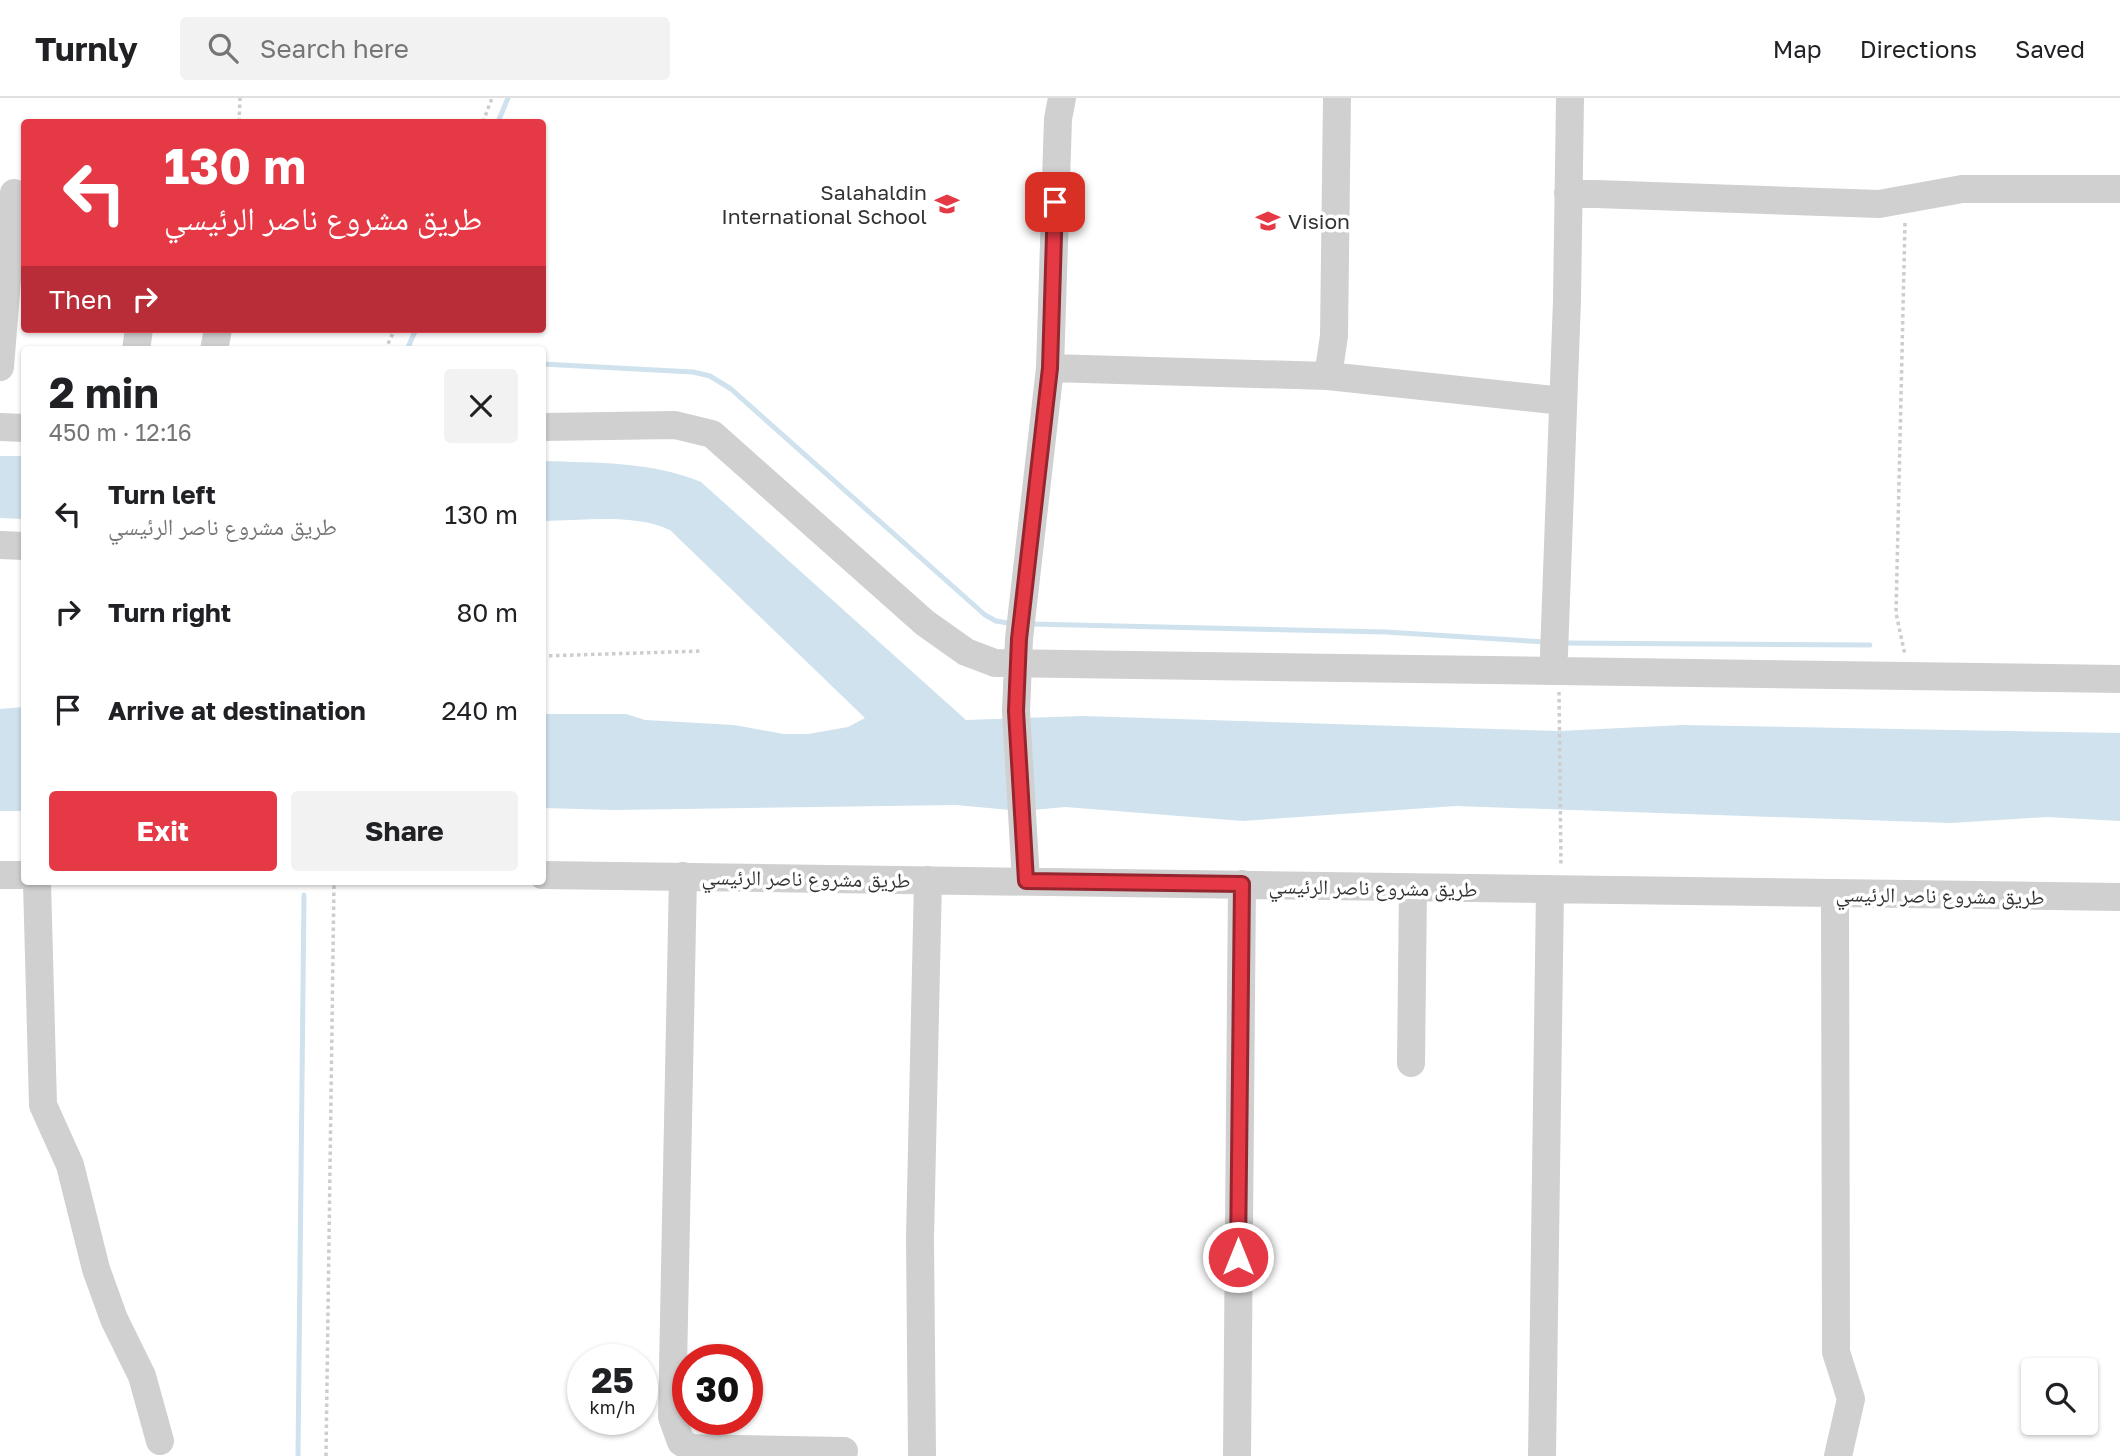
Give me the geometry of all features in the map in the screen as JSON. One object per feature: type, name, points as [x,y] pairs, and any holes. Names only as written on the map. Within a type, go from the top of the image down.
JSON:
[{"type":"street","points":[[1026,881],[1016,711],[1020,638],[1050,368],[1058,120],[1062,98]]},
{"type":"street","points":[[1328,376],[1334,336],[1337,98]]},
{"type":"street","points":[[1555,642],[1570,98]]},
{"type":"street","points":[[1568,192],[1879,204],[1962,189],[2120,189]]},
{"type":"street","points":[[0,367],[13,193]]},
{"type":"street","points":[[1050,368],[1328,376],[1563,401]]},
{"type":"street","points":[[546,426],[675,425],[712,434],[925,623],[982,660],[1020,638],[1909,676],[2120,679]]},
{"type":"street","points":[[0,427],[21,428]]},
{"type":"street","points":[[0,545],[21,546]]},
{"type":"street","points":[[0,875],[21,875]]},
{"type":"street","name":"طريق مشروع ناصر الرئيسي","points":[[546,875],[2120,897]]},
{"type":"street","points":[[683,876],[672,1417],[681,1442],[691,1448],[844,1451]]},
{"type":"street","points":[[922,1456],[920,1238],[928,880]]},
{"type":"street","points":[[1237,1456],[1242,884]]},
{"type":"street","points":[[37,885],[43,1105],[69,1165],[96,1269],[114,1318],[142,1376],[160,1441]]},
{"type":"street","points":[[1411,1063],[1412,888]]},
{"type":"street","points":[[1542,1456],[1556,889]]},
{"type":"street","points":[[1835,893],[1836,1352],[1851,1399],[1838,1456]]},
{"type":"path","points":[[239,119],[240,98]]},
{"type":"path","points":[[484,119],[492,98]]},
{"type":"path","points":[[1905,200],[1896,613],[1909,676]]},
{"type":"path","points":[[546,656],[703,651]]},
{"type":"path","points":[[1556,889],[1560,814],[1559,727]]},
{"type":"path","points":[[326,1456],[334,885]]},
{"type":"water","points":[[0,456],[21,456],[21,519],[0,518]]},
{"type":"water","points":[[546,461],[643,467],[663,470],[701,482],[966,720],[1083,716],[1559,731],[1683,725],[2120,733],[2120,821],[2047,817],[1951,823],[1456,806],[1243,821],[1065,807],[1022,811],[956,805],[614,810],[546,808],[546,714],[626,714],[645,720],[734,725],[784,734],[808,734],[848,727],[865,718],[670,530],[640,521],[546,521]]},
{"type":"water","points":[[21,707],[21,811],[0,811],[0,709]]},
{"type":"waterway","points":[[499,119],[508,98]]},
{"type":"waterway","points":[[409,346],[414,333]]},
{"type":"waterway","points":[[546,364],[693,372],[710,376],[731,389],[985,615],[996,621],[1013,624]]},
{"type":"waterway","points":[[1030,624],[1386,632],[1545,642]]},
{"type":"waterway","points":[[1561,643],[1870,645]]},
{"type":"waterway","points":[[298,1456],[304,895]]},
{"type":"place","name":"Salahaldin International School","points":[[947,204]]},
{"type":"place","name":"Vision","points":[[1268,221]]},
{"type":"route","points":[[1055,202],[1050,368],[1019,639],[1016,711],[1026,881],[1242,884],[1238,1257]]}]
